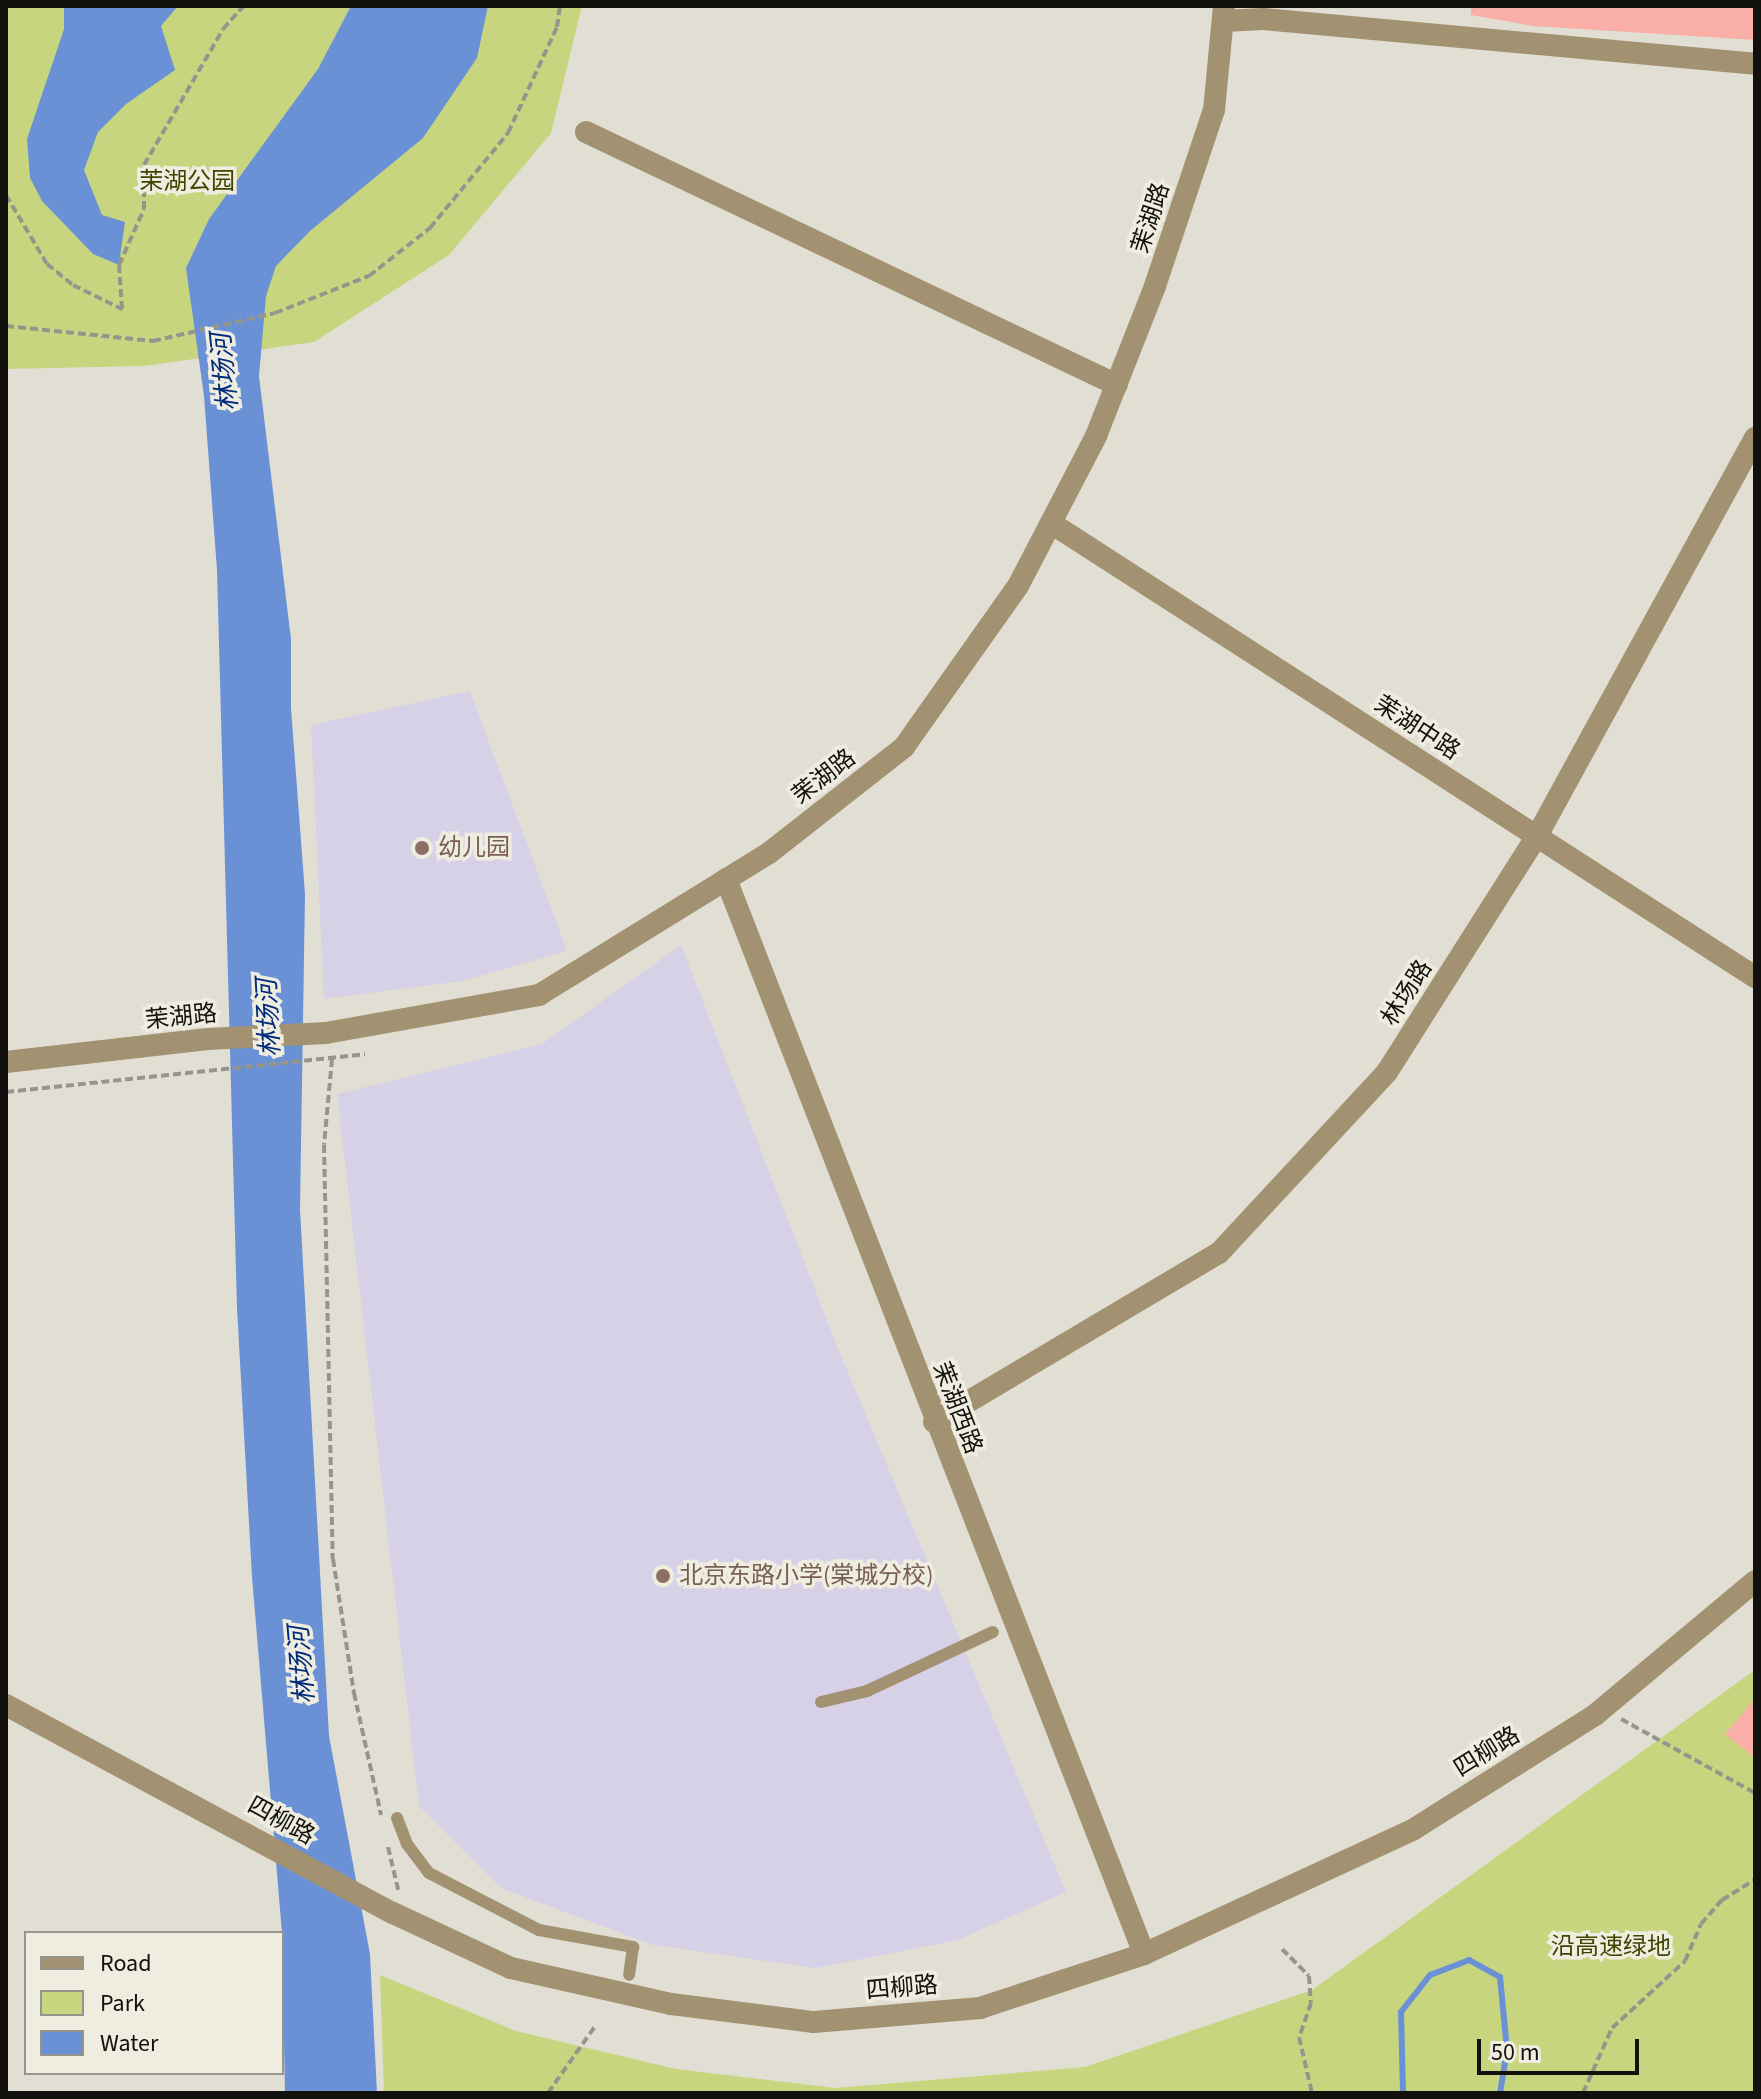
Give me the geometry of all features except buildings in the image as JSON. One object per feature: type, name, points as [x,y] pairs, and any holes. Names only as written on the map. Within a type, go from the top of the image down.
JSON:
[{"type":"street","points":[[1224,14],[1755,64]]},
{"type":"street","name":"茉湖路","points":[[6,1062],[208,1039],[326,1033],[539,995],[769,853],[904,747],[1018,586],[1117,385],[1214,110],[1224,14]]},
{"type":"street","points":[[586,132],[1117,385]]},
{"type":"street","name":"林场路","points":[[934,1422],[1219,1253],[1387,1072],[1537,836],[1755,438]]},
{"type":"street","name":"茉湖中路","points":[[1051,523],[1755,977]]},
{"type":"street","name":"茉湖西路","points":[[726,879],[934,1422],[1144,1954]]},
{"type":"street","name":"四柳路","points":[[6,1705],[262,1840],[398,1916],[511,1968],[671,2004],[814,2022],[980,2008],[1144,1954],[1414,1829],[1604,1707],[1755,1581]]},
{"type":"lane","points":[[821,1702],[867,1691],[993,1632]]},
{"type":"lane","points":[[397,1818],[407,1844],[429,1873],[539,1930],[633,1947],[629,1975]]},
{"type":"path","points":[[6,195],[47,264],[73,285],[122,309],[119,265],[144,209],[144,165],[223,29],[244,6]]},
{"type":"path","points":[[6,326],[153,341],[275,313],[369,276],[430,228],[508,133],[557,27],[560,6]]},
{"type":"path","points":[[6,1092],[365,1054]]},
{"type":"path","points":[[332,1059],[324,1145],[333,1559],[354,1693],[382,1818]]},
{"type":"path","points":[[1604,1707],[1755,1793]]},
{"type":"path","points":[[385,1833],[398,1916]]},
{"type":"path","points":[[1583,2093],[1612,2028],[1685,1961],[1701,1924],[1722,1900],[1755,1879]]},
{"type":"path","points":[[1282,1949],[1309,1976],[1311,2003],[1299,2037],[1312,2093]]},
{"type":"path","points":[[548,2093],[596,2025]]},
{"type":"shaded area","name":"幼儿园","points":[[470,691],[567,951],[462,981],[324,999],[311,725]]},
{"type":"shaded area","name":"北京东路小学(棠城分校)","points":[[681,945],[837,1346],[1066,1892],[958,1940],[816,1968],[653,1945],[501,1888],[419,1806],[337,1094],[542,1044]]},
{"type":"green space","name":"茉湖公园","points":[[6,6],[582,6],[551,133],[449,255],[314,342],[144,366],[6,369]]},
{"type":"green space","name":"沿高速绿地","points":[[1755,1670],[1755,2093],[384,2093],[380,1975],[516,2031],[676,2069],[835,2088],[1085,2067],[1312,1990]]},
{"type":"water","points":[[64,6],[178,6],[161,26],[175,70],[126,104],[98,132],[84,170],[102,215],[125,222],[119,265],[93,254],[42,201],[30,178],[27,139],[64,29]]},
{"type":"water","name":"林场河","points":[[351,6],[488,6],[477,58],[423,138],[310,231],[276,266],[266,296],[259,376],[291,639],[291,708],[305,894],[300,1209],[329,1736],[370,1954],[377,2093],[285,2093],[284,1931],[252,1577],[237,1308],[217,570],[204,396],[186,268],[209,219],[318,69]]},
{"type":"waterway","points":[[1403,2093],[1401,2012],[1430,1975],[1469,1960],[1500,1977],[1507,2050],[1500,2093]]},
{"type":"place","name":"幼儿园","points":[[422,848]]},
{"type":"place","name":"北京东路小学(棠城分校)","points":[[663,1576]]}]
